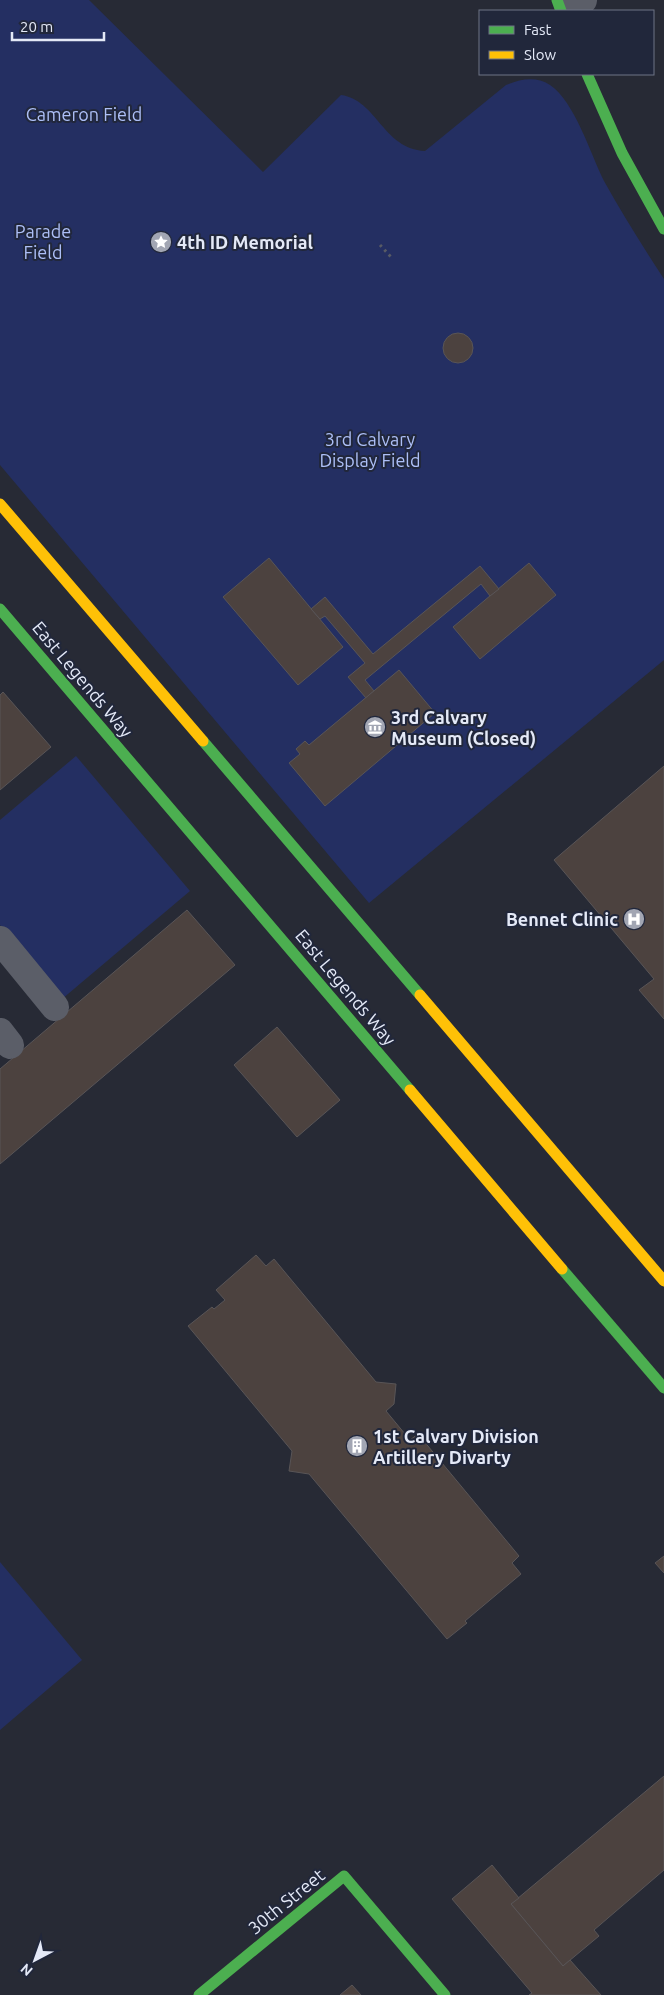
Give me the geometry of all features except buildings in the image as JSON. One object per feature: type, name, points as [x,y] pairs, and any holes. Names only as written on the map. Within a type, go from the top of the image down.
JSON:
[{"type":"street","points":[[571,10],[583,0]]},
{"type":"street","points":[[587,75],[633,174],[664,229]]},
{"type":"street","points":[[0,504],[664,1281]]},
{"type":"street","name":"East Legends Way","points":[[0,609],[664,1388]]},
{"type":"street","points":[[1,944],[56,1007]]},
{"type":"street","name":"30th Street","points":[[199,1995],[344,1876],[445,1995]]},
{"type":"path","points":[[380,245],[391,257]]},
{"type":"green space","name":"3rd Calvary Display Field","points":[[0,0],[89,0],[263,172],[341,95],[353,99],[363,106],[399,142],[411,148],[425,151],[506,85],[528,79],[545,82],[559,93],[567,103],[581,129],[604,181],[664,279],[664,660],[369,903],[0,465]]},
{"type":"green space","points":[[76,756],[190,891],[62,999],[0,925],[0,820]]},
{"type":"green space","points":[[0,1562],[82,1660],[0,1730]]},
{"type":"traffic: fast","points":[[557,0],[561,10]]},
{"type":"traffic: fast","points":[[587,75],[622,153],[664,229]]},
{"type":"traffic: fast","points":[[0,609],[410,1090]]},
{"type":"traffic: fast","points":[[203,741],[420,995]]},
{"type":"traffic: fast","points":[[562,1269],[664,1388]]},
{"type":"traffic: fast","points":[[199,1995],[344,1876],[445,1995]]},
{"type":"traffic: slow","points":[[0,504],[203,741]]},
{"type":"traffic: slow","points":[[420,995],[664,1281]]},
{"type":"traffic: slow","points":[[410,1090],[562,1269]]},
{"type":"place","name":"4th ID Memorial","points":[[161,242]]},
{"type":"place","name":"3rd Calvary Museum (Closed)","points":[[375,727]]},
{"type":"place","name":"Bennet Clinic","points":[[634,919]]},
{"type":"place","name":"1st Calvary Division Artillery Divarty","points":[[357,1446]]},
{"type":"park label","name":"Cameron Field","points":[[84,114]]},
{"type":"park label","name":"Parade Field","points":[[43,241]]}]
